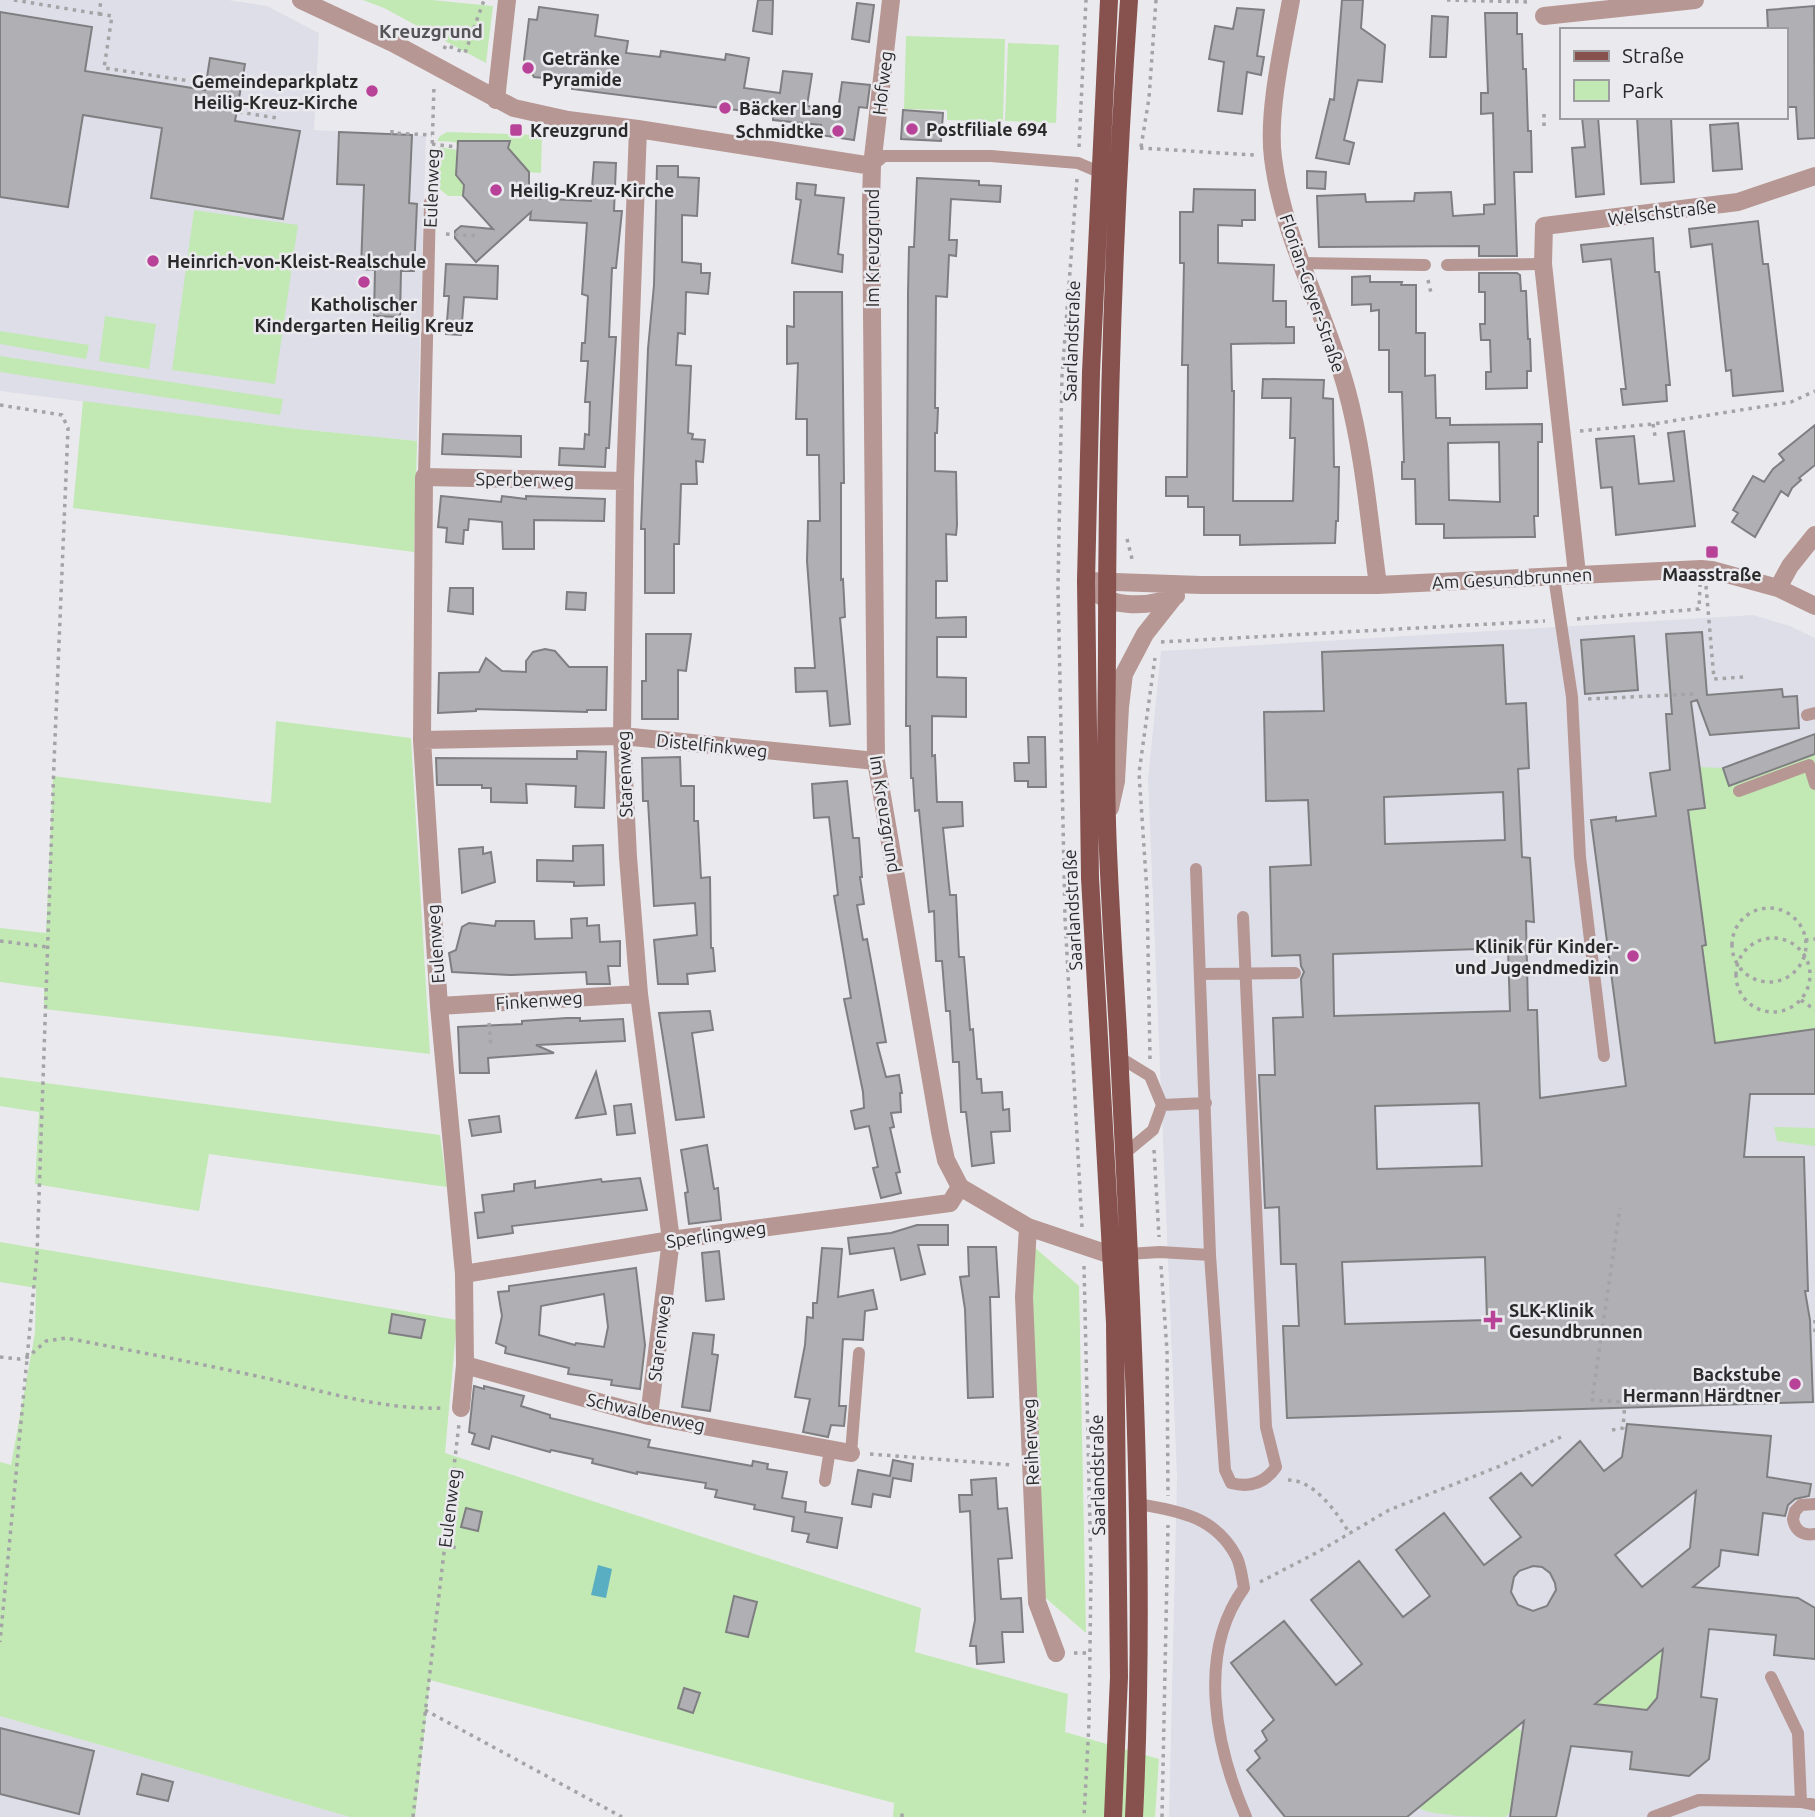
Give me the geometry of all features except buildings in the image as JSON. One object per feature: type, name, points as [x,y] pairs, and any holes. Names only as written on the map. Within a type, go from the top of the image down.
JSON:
[{"type":"main road","name":"Saarlandstraße","points":[[1109,0],[1107,818],[1124,1154],[1119,1254],[1117,1429],[1119,1677],[1113,1817]]},
{"type":"main road","name":"Saarlandstraße","points":[[1129,0],[1108,173],[1091,372],[1086,581],[1090,878],[1119,1254],[1135,1382],[1138,1724],[1134,1817]]},
{"type":"street","name":"Im Kreuzgrund","points":[[301,0],[393,43],[514,108],[568,120],[872,166],[876,761],[940,1132],[946,1160],[960,1186]]},
{"type":"street","points":[[496,100],[507,0]]},
{"type":"street","name":"Hofweg","points":[[872,166],[891,0]]},
{"type":"street","name":"Florian-Geyer-Straße","points":[[1291,0],[1274,104],[1273,156],[1284,214],[1347,390],[1359,447],[1378,584]]},
{"type":"street","points":[[1544,9],[1695,0]]},
{"type":"street","name":"Starenweg","points":[[638,129],[625,481],[622,736],[639,994],[671,1240],[649,1416]]},
{"type":"street","name":"Welschstraße","points":[[1577,574],[1543,264],[1544,226],[1738,202],[1815,176]]},
{"type":"street","name":"Sperberweg","points":[[424,477],[625,481]]},
{"type":"street","name":"Eulenweg","points":[[424,477],[422,740],[439,1006],[464,1274],[465,1365],[461,1408]]},
{"type":"street","points":[[1779,588],[1790,566],[1815,535]]},
{"type":"street","name":"Am Gesundbrunnen","points":[[1086,581],[1201,585],[1378,584],[1703,569],[1779,588],[1815,606]]},
{"type":"street","points":[[1086,581],[1098,597],[1107,600]]},
{"type":"street","name":"Am Gesundbrunnen","points":[[1107,600],[1120,603],[1161,603],[1201,585]]},
{"type":"street","name":"Am Gesundbrunnen","points":[[1107,818],[1116,781],[1124,674],[1145,634],[1175,596]]},
{"type":"street","name":"Distelfinkweg","points":[[422,740],[622,736],[876,761]]},
{"type":"street","name":"Finkenweg","points":[[439,1006],[639,994]]},
{"type":"street","points":[[960,1186],[1028,1227],[1083,1247],[1119,1254]]},
{"type":"street","name":"Sperlingweg","points":[[464,1274],[671,1240],[950,1203],[960,1186]]},
{"type":"street","name":"Reiherweg","points":[[1028,1227],[1024,1297],[1037,1602],[1056,1653]]},
{"type":"street","name":"Schwalbenweg","points":[[465,1365],[649,1416],[851,1452]]},
{"type":"lane","name":"Im Kreuzgrund","points":[[872,166],[884,156],[991,156],[1078,163],[1108,173]]},
{"type":"lane","name":"Eulenweg","points":[[424,477],[430,202]]},
{"type":"lane","points":[[1301,263],[1425,265]]},
{"type":"lane","points":[[1447,265],[1543,264]]},
{"type":"lane","points":[[1554,577],[1572,697],[1580,857],[1604,1056]]},
{"type":"lane","points":[[1739,791],[1808,765],[1815,784]]},
{"type":"lane","points":[[1196,869],[1210,1255],[1225,1470],[1231,1483],[1245,1487],[1268,1479],[1276,1467],[1266,1427],[1243,917]]},
{"type":"lane","points":[[1201,974],[1295,974]]},
{"type":"lane","points":[[1119,1057],[1150,1076],[1162,1105],[1153,1130],[1124,1154]]},
{"type":"lane","points":[[1162,1105],[1206,1103]]},
{"type":"lane","points":[[1119,1254],[1160,1252],[1210,1255]]},
{"type":"lane","points":[[851,1452],[859,1353]]},
{"type":"lane","points":[[825,1481],[830,1449]]},
{"type":"lane","points":[[1137,1504],[1168,1509],[1197,1518],[1216,1529],[1237,1556],[1244,1588],[1235,1600],[1227,1620],[1214,1671],[1215,1703],[1232,1784],[1246,1817]]},
{"type":"lane","points":[[1815,1504],[1801,1505],[1795,1511],[1793,1519],[1800,1532],[1805,1535],[1815,1534]]},
{"type":"lane","points":[[1771,1677],[1798,1733],[1801,1802]]},
{"type":"lane","points":[[1653,1817],[1699,1800],[1801,1802],[1815,1805]]},
{"type":"path","points":[[14,0],[112,16],[104,68],[204,83],[200,106],[277,118]]},
{"type":"path","points":[[99,14],[101,0]]},
{"type":"path","points":[[434,66],[446,45],[466,53],[484,0]]},
{"type":"path","points":[[1084,1817],[1089,1723],[1091,1570],[1083,1247],[1065,918],[1058,587],[1062,376],[1078,163],[1086,0]]},
{"type":"path","points":[[1156,0],[1149,98],[1140,148],[1273,156]]},
{"type":"path","points":[[1447,0],[1544,9]]},
{"type":"path","name":"Eulenweg","points":[[430,202],[434,66]]},
{"type":"path","points":[[1544,114],[1544,128]]},
{"type":"path","points":[[392,130],[392,133],[433,135]]},
{"type":"path","points":[[432,144],[457,148]]},
{"type":"path","points":[[429,233],[478,236]]},
{"type":"path","points":[[1560,433],[1653,424],[1791,402],[1815,391]]},
{"type":"path","points":[[0,405],[62,415],[68,428],[37,1254],[0,1642]]},
{"type":"path","points":[[1653,424],[1655,436]]},
{"type":"path","points":[[1150,1076],[1147,892],[1139,773],[1156,648],[1161,642],[1462,627],[1699,609],[1703,569]]},
{"type":"path","points":[[1703,569],[1714,679],[1744,677]]},
{"type":"path","points":[[1572,697],[1616,699],[1694,694]]},
{"type":"path","points":[[1805,955],[1789,941],[1768,938],[1749,947],[1738,964],[1736,975],[1742,995],[1758,1009],[1779,1012],[1789,1009],[1801,1000],[1811,975],[1800,925],[1788,913],[1774,908],[1754,911],[1738,925],[1734,934],[1733,951],[1738,964],[1754,979],[1775,981],[1793,973],[1805,955]]},
{"type":"path","points":[[1805,940],[1815,939]]},
{"type":"path","points":[[0,941],[47,947]]},
{"type":"path","points":[[1801,1000],[1815,1010]]},
{"type":"path","points":[[488,1003],[491,1048]]},
{"type":"path","points":[[1153,1130],[1167,1351],[1168,1509],[1163,1817]]},
{"type":"path","points":[[1612,1430],[1623,1428],[1625,1402],[1592,1400],[1620,1208]]},
{"type":"path","points":[[1813,1320],[1815,1332]]},
{"type":"path","points":[[0,1357],[28,1357],[46,1341],[66,1338],[192,1362],[367,1401],[419,1409],[461,1408]]},
{"type":"path","name":"Eulenweg","points":[[413,1817],[461,1408]]},
{"type":"path","points":[[1244,1588],[1272,1577],[1389,1510],[1500,1466],[1561,1437]]},
{"type":"path","points":[[851,1452],[1031,1466]]},
{"type":"path","points":[[1268,1479],[1296,1480],[1317,1493],[1338,1514],[1350,1534]]},
{"type":"path","points":[[444,1545],[457,1548]]},
{"type":"path","points":[[425,1710],[622,1817]]},
{"type":"path","points":[[901,1817],[902,1811]]},
{"type":"shaded area","name":"Heinrich-von-Kleist-Realschule","points":[[0,0],[228,0],[267,6],[319,33],[314,130],[426,136],[417,441],[298,429],[0,391]]},
{"type":"shaded area","name":"SLK-Klinik Gesundbrunnen","points":[[1753,615],[1790,626],[1815,638],[1815,1817],[1169,1817],[1177,1477],[1148,779],[1161,651]]},
{"type":"shaded area","points":[[0,1716],[350,1817],[0,1817]]},
{"type":"green space","points":[[363,0],[431,0],[493,6],[486,63],[384,8]]},
{"type":"green space","points":[[906,36],[1005,39],[1003,122],[947,120],[947,110],[904,109]]},
{"type":"green space","points":[[1008,43],[1059,45],[1056,123],[1005,121]]},
{"type":"green space","points":[[447,132],[542,135],[541,173],[529,172],[502,141],[458,141],[457,145],[455,142],[437,141]]},
{"type":"green space","points":[[438,147],[457,150],[456,175],[464,185],[463,196],[448,196],[437,187]]},
{"type":"green space","points":[[194,210],[298,225],[275,384],[172,370]]},
{"type":"green space","points":[[105,316],[156,324],[149,369],[99,361]]},
{"type":"green space","points":[[0,331],[89,345],[86,359],[0,344]]},
{"type":"green space","points":[[0,356],[283,399],[280,415],[0,372]]},
{"type":"green space","points":[[83,401],[298,429],[417,441],[414,552],[73,508]]},
{"type":"green space","points":[[276,721],[411,738],[430,1054],[44,1009],[44,988],[0,982],[0,928],[46,933],[53,776],[271,803]]},
{"type":"green space","points":[[1815,754],[1815,1029],[1716,1048],[1702,946],[1706,945],[1688,810],[1705,808],[1699,767],[1723,768],[1729,785]]},
{"type":"green space","points":[[0,1077],[440,1135],[447,1187],[209,1154],[199,1211],[35,1184],[39,1112],[0,1106]]},
{"type":"green space","points":[[1774,1127],[1815,1128],[1815,1146],[1777,1141]]},
{"type":"green space","points":[[0,1242],[457,1320],[445,1453],[921,1608],[915,1652],[1068,1694],[1065,1732],[1159,1759],[1155,1817],[893,1817],[894,1803],[430,1680],[415,1817],[350,1817],[0,1716],[0,1462],[11,1465],[35,1333],[36,1288],[0,1282]]},
{"type":"green space","points":[[1033,1246],[1079,1286],[1086,1633],[1041,1594],[1028,1298]]},
{"type":"green space","points":[[1667,1621],[1657,1698],[1647,1710],[1568,1702],[1595,1681],[1616,1687],[1643,1665],[1641,1644]]},
{"type":"green space","points":[[1517,1727],[1522,1732],[1510,1813],[1505,1817],[1460,1816],[1418,1808]]},
{"type":"water","points":[[598,1565],[612,1569],[606,1598],[591,1595]]},
{"type":"place","name":"Getränke Pyramide","points":[[528,68]]},
{"type":"place","name":"Gemeindeparkplatz Heilig-Kreuz-Kirche","points":[[372,91]]},
{"type":"place","name":"Bäcker Lang","points":[[725,108]]},
{"type":"place","name":"Postfiliale 694","points":[[912,129]]},
{"type":"place","name":"Kreuzgrund","points":[[516,130]]},
{"type":"place","name":"Schmidtke","points":[[838,131]]},
{"type":"place","name":"Heilig-Kreuz-Kirche","points":[[496,190]]},
{"type":"place","name":"Heinrich-von-Kleist-Realschule","points":[[153,261]]},
{"type":"place","name":"Katholischer Kindergarten Heilig Kreuz","points":[[364,282]]},
{"type":"place","name":"Maasstraße","points":[[1712,552]]},
{"type":"place","name":"Klinik für Kinder- und Jugendmedizin","points":[[1633,956]]},
{"type":"place","name":"SLK-Klinik Gesundbrunnen","points":[[1493,1320]]},
{"type":"place","name":"Backstube Hermann Härdtner","points":[[1795,1384]]},
{"type":"district","name":"Kreuzgrund","points":[[431,31]]}]
